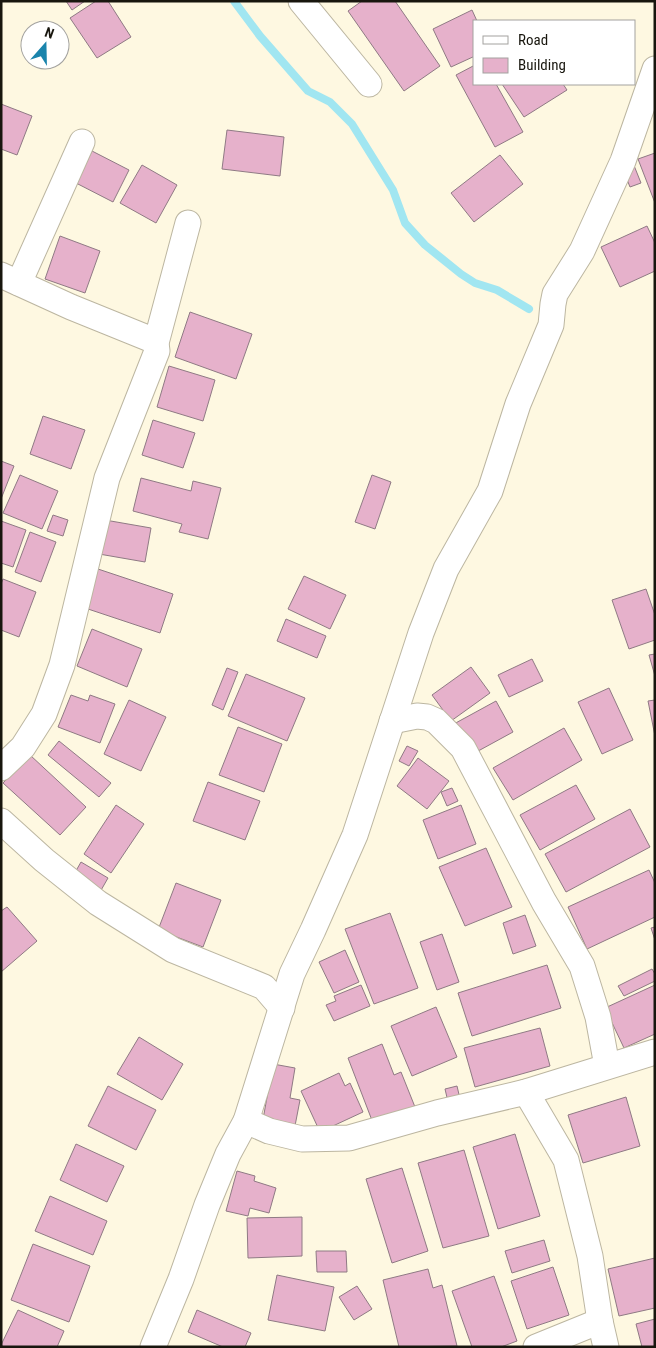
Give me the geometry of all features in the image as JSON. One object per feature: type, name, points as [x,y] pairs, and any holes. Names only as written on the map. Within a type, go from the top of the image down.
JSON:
[{"type":"street","points":[[302,1],[369,84]]},
{"type":"street","points":[[153,1347],[181,1279],[214,1188],[228,1154],[246,1121],[292,974],[355,835],[421,633],[446,569],[490,491],[518,404],[551,325],[555,294],[582,251],[623,161],[655,69]]},
{"type":"street","points":[[82,142],[10,278],[71,307],[156,343]]},
{"type":"street","points":[[1,768],[23,747],[44,714],[62,665],[107,478],[157,351],[156,343],[188,223]]},
{"type":"street","points":[[392,720],[417,716],[427,717],[436,721],[463,748],[544,902],[582,966],[598,1017],[607,1066]]},
{"type":"street","points":[[1,821],[44,860],[98,903],[172,950],[264,987],[282,1008]]},
{"type":"street","points":[[264,987],[292,974]]},
{"type":"street","points":[[246,1121],[269,1131],[302,1139],[349,1138],[436,1113],[526,1092],[655,1052]]},
{"type":"street","points":[[526,1092],[566,1160],[590,1256],[606,1347]]},
{"type":"street","points":[[536,1347],[600,1320]]},
{"type":"building","points":[[66,1],[85,1],[72,10]]},
{"type":"building","points":[[96,1],[108,1],[131,37],[97,58],[70,18]]},
{"type":"building","points":[[362,1],[395,1],[440,66],[404,91],[348,11]]},
{"type":"building","points":[[472,10],[477,20],[473,20],[473,57],[451,67],[433,29]]},
{"type":"building","points":[[473,66],[473,85],[497,85],[523,132],[495,147],[456,75]]},
{"type":"building","points":[[503,85],[564,85],[567,90],[524,117]]},
{"type":"building","points":[[1,104],[32,116],[17,155],[1,149]]},
{"type":"building","points":[[227,130],[284,137],[280,176],[222,169]]},
{"type":"building","points":[[92,151],[129,170],[113,202],[76,183]]},
{"type":"building","points":[[655,153],[655,203],[638,159]]},
{"type":"building","points":[[500,155],[523,184],[474,222],[451,193]]},
{"type":"building","points":[[633,163],[641,183],[630,187],[622,167]]},
{"type":"building","points":[[142,165],[177,185],[156,223],[120,203]]},
{"type":"building","points":[[647,226],[655,243],[655,271],[620,287],[601,247]]},
{"type":"building","points":[[60,236],[100,251],[85,293],[45,279]]},
{"type":"building","points":[[190,312],[252,334],[236,379],[175,357]]},
{"type":"building","points":[[169,366],[215,380],[203,421],[157,407]]},
{"type":"building","points":[[43,416],[85,430],[71,469],[30,454]]},
{"type":"building","points":[[153,420],[195,433],[183,468],[142,455]]},
{"type":"building","points":[[1,461],[14,466],[1,499]]},
{"type":"building","points":[[20,475],[58,491],[42,529],[3,513]]},
{"type":"building","points":[[372,475],[391,482],[375,529],[355,522]]},
{"type":"building","points":[[141,478],[191,491],[193,481],[221,488],[208,539],[179,532],[182,524],[133,511]]},
{"type":"building","points":[[53,515],[68,520],[63,536],[47,531]]},
{"type":"building","points":[[105,520],[151,528],[145,562],[99,554]]},
{"type":"building","points":[[1,521],[26,530],[13,567],[1,563]]},
{"type":"building","points":[[30,532],[56,542],[41,582],[15,572]]},
{"type":"building","points":[[95,568],[173,594],[160,633],[82,607]]},
{"type":"building","points":[[304,576],[346,595],[330,629],[288,609]]},
{"type":"building","points":[[3,579],[36,592],[19,637],[1,630],[1,584]]},
{"type":"building","points":[[646,589],[655,615],[655,640],[629,649],[612,600]]},
{"type":"building","points":[[286,619],[326,636],[317,658],[277,641]]},
{"type":"building","points":[[92,629],[142,649],[127,687],[77,666]]},
{"type":"building","points":[[655,654],[655,676],[649,655]]},
{"type":"building","points":[[532,659],[543,681],[509,697],[498,675]]},
{"type":"building","points":[[471,667],[490,693],[451,721],[432,695]]},
{"type":"building","points":[[227,668],[238,672],[223,710],[212,705]]},
{"type":"building","points":[[246,674],[305,698],[287,741],[228,716]]},
{"type":"building","points":[[609,688],[633,740],[602,754],[578,702]]},
{"type":"building","points":[[71,695],[88,701],[90,695],[115,704],[100,743],[58,727]]},
{"type":"building","points":[[129,700],[166,717],[141,771],[104,754]]},
{"type":"building","points":[[655,700],[655,736],[648,701]]},
{"type":"building","points":[[496,701],[513,732],[469,756],[452,725]]},
{"type":"building","points":[[238,727],[282,744],[264,792],[219,775]]},
{"type":"building","points":[[564,728],[582,760],[513,800],[493,768]]},
{"type":"building","points":[[59,741],[111,783],[99,797],[48,755]]},
{"type":"building","points":[[407,746],[418,751],[409,766],[399,761]]},
{"type":"building","points":[[30,755],[86,807],[60,835],[3,783]]},
{"type":"building","points":[[418,758],[449,781],[427,809],[397,786]]},
{"type":"building","points":[[208,782],[260,801],[245,840],[193,821]]},
{"type":"building","points":[[576,785],[595,819],[540,850],[520,815]]},
{"type":"building","points":[[452,788],[458,801],[447,806],[441,792]]},
{"type":"building","points":[[116,805],[144,824],[111,873],[84,854]]},
{"type":"building","points":[[461,805],[476,844],[438,859],[423,820]]},
{"type":"building","points":[[630,809],[650,847],[566,892],[545,854]]},
{"type":"building","points":[[486,848],[512,907],[465,926],[439,867]]},
{"type":"building","points":[[81,862],[108,878],[100,892],[73,876]]},
{"type":"building","points":[[649,870],[655,883],[655,917],[587,949],[568,907]]},
{"type":"building","points":[[176,883],[221,900],[203,947],[158,930]]},
{"type":"building","points":[[7,907],[37,941],[1,972],[1,911]]},
{"type":"building","points":[[390,913],[418,988],[374,1004],[345,929]]},
{"type":"building","points":[[525,915],[536,946],[513,954],[503,923]]},
{"type":"building","points":[[655,927],[655,940],[651,928]]},
{"type":"building","points":[[442,934],[459,982],[437,990],[420,942]]},
{"type":"building","points":[[345,950],[359,982],[334,993],[319,962]]},
{"type":"building","points":[[547,965],[561,1008],[472,1036],[458,993]]},
{"type":"building","points":[[652,969],[655,974],[655,981],[624,996],[618,986]]},
{"type":"building","points":[[361,985],[370,1006],[334,1021],[326,1005],[336,1001],[334,996]]},
{"type":"building","points":[[655,985],[655,1034],[624,1048],[605,1008]]},
{"type":"building","points":[[436,1007],[457,1057],[412,1076],[391,1026]]},
{"type":"building","points":[[540,1028],[550,1066],[475,1087],[464,1048]]},
{"type":"building","points":[[139,1037],[183,1064],[162,1100],[117,1074]]},
{"type":"building","points":[[382,1044],[394,1075],[401,1072],[415,1107],[373,1123],[348,1058]]},
{"type":"building","points":[[273,1064],[295,1068],[290,1098],[300,1100],[294,1131],[262,1125]]},
{"type":"building","points":[[339,1073],[345,1086],[350,1083],[363,1112],[320,1132],[301,1091]]},
{"type":"building","points":[[108,1086],[156,1110],[136,1150],[88,1126]]},
{"type":"building","points":[[457,1086],[461,1103],[449,1106],[445,1089]]},
{"type":"building","points":[[626,1097],[640,1146],[583,1163],[568,1115]]},
{"type":"building","points":[[515,1134],[540,1216],[498,1229],[473,1147]]},
{"type":"building","points":[[76,1144],[124,1166],[107,1202],[60,1180]]},
{"type":"building","points":[[464,1150],[489,1236],[443,1248],[418,1163]]},
{"type":"building","points":[[402,1168],[428,1251],[392,1263],[366,1179]]},
{"type":"building","points":[[237,1171],[255,1176],[254,1181],[276,1188],[269,1213],[250,1208],[248,1216],[226,1211]]},
{"type":"building","points":[[50,1196],[107,1221],[93,1255],[35,1231]]},
{"type":"building","points":[[302,1217],[302,1256],[248,1258],[247,1218]]},
{"type":"building","points":[[544,1240],[550,1261],[512,1273],[505,1251]]},
{"type":"building","points":[[33,1244],[90,1266],[69,1322],[11,1300]]},
{"type":"building","points":[[316,1251],[346,1251],[347,1272],[317,1272]]},
{"type":"building","points":[[655,1258],[655,1308],[619,1316],[608,1269]]},
{"type":"building","points":[[553,1267],[569,1315],[527,1329],[511,1281]]},
{"type":"building","points":[[428,1269],[433,1288],[442,1285],[457,1346],[399,1347],[383,1280]]},
{"type":"building","points":[[277,1275],[334,1287],[325,1331],[268,1320]]},
{"type":"building","points":[[494,1276],[517,1341],[501,1347],[472,1347],[452,1291]]},
{"type":"building","points":[[357,1286],[372,1309],[354,1320],[339,1297]]},
{"type":"building","points":[[18,1310],[64,1331],[57,1347],[4,1347],[1,1345]]},
{"type":"building","points":[[197,1310],[251,1333],[245,1347],[223,1347],[188,1332]]},
{"type":"building","points":[[655,1319],[655,1347],[642,1347],[636,1324]]},
{"type":"waterway","points":[[234,1],[260,36],[308,91],[330,102],[352,124],[393,190],[405,223],[425,245],[475,283],[497,290],[529,309]]}]
